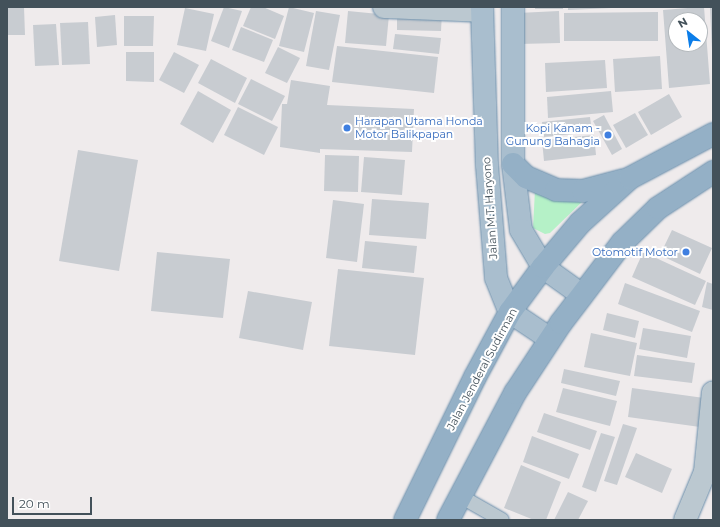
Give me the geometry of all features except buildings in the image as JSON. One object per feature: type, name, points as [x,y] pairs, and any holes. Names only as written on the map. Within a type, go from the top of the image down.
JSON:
[{"type":"highway","name":"Jalan Jenderal Sudirman","points":[[405,520],[474,377],[510,312],[543,267],[580,223],[630,178],[713,134]]},
{"type":"highway","points":[[513,164],[526,177],[556,190],[583,191],[630,178]]},
{"type":"highway","points":[[448,520],[549,338],[622,243],[653,213],[692,183],[713,172]]},
{"type":"main road","points":[[513,7],[513,164],[520,230],[543,267],[582,295]]},
{"type":"main road","name":"Jalan M.T. Haryono","points":[[482,9],[492,251],[496,278],[510,312]]},
{"type":"main road","points":[[510,312],[549,338]]},
{"type":"street","points":[[384,7],[482,9]]},
{"type":"street","points":[[686,520],[705,472],[713,392]]},
{"type":"lane","points":[[460,496],[502,520]]},
{"type":"green space","points":[[535,190],[586,198],[550,233],[545,234],[533,228]]},
{"type":"place","name":"Harapan Utama Honda Motor Balikpapan","points":[[347,128]]},
{"type":"place","name":"Kopi Kanam - Gunung Bahagia","points":[[608,135]]},
{"type":"place","name":"Otomotif Motor","points":[[686,252]]}]
